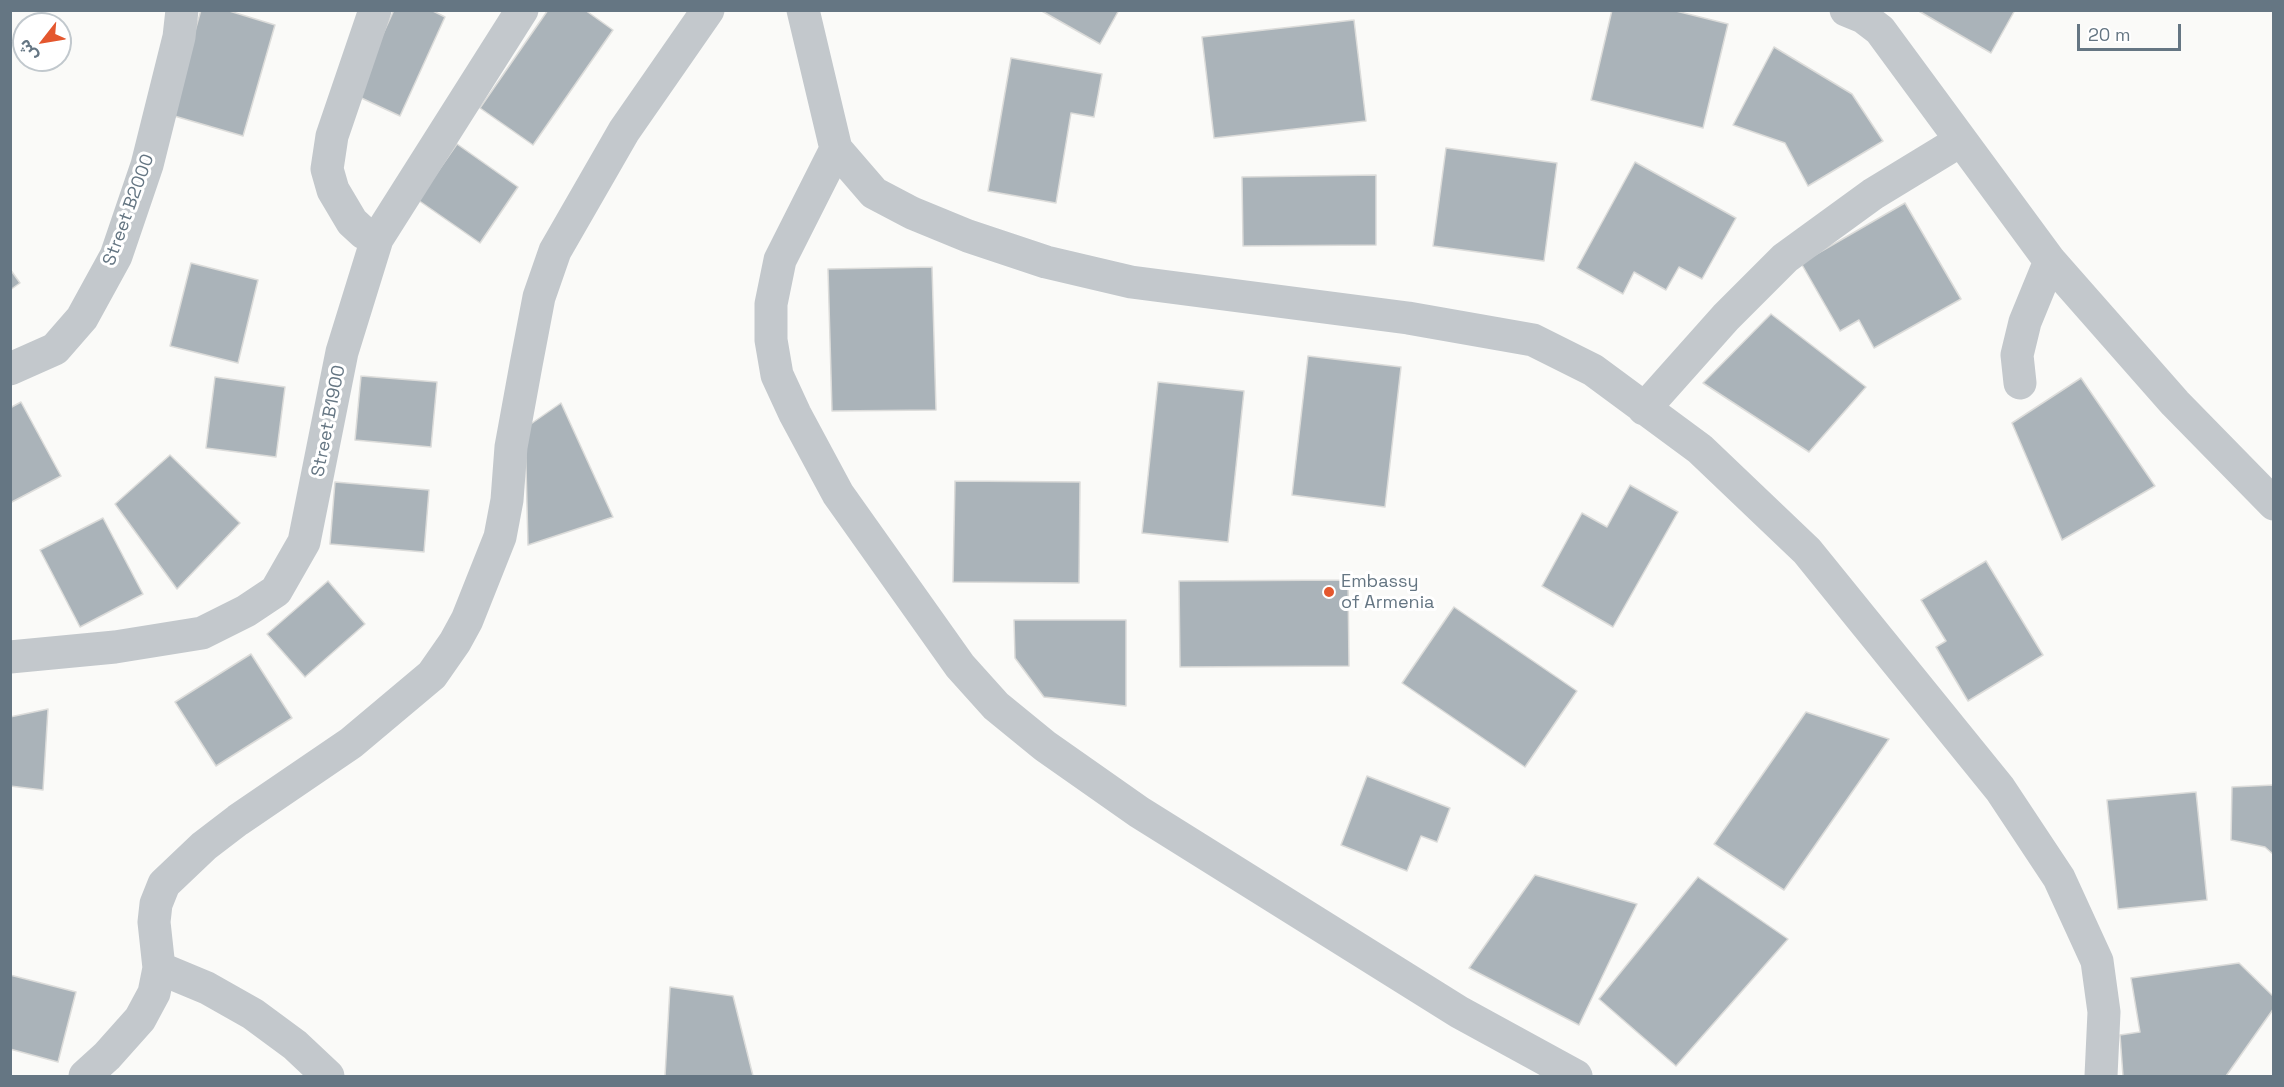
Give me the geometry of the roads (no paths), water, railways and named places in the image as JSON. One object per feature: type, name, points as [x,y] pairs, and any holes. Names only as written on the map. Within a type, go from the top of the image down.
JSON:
[{"type":"street","name":"Street B2000","points":[[10,369],[55,349],[82,318],[116,256],[147,165],[179,37],[182,10]]},
{"type":"street","points":[[375,10],[332,136],[327,169],[333,190],[352,222],[364,233],[377,239]]},
{"type":"street","name":"Street B1900","points":[[10,657],[115,647],[202,633],[246,611],[276,591],[304,542],[342,352],[377,239],[522,10]]},
{"type":"street","points":[[85,1077],[140,1019],[154,993],[159,968],[154,921],[156,904],[164,884],[178,868],[238,820],[351,743],[432,675],[467,620],[500,537],[507,500],[511,447],[539,297],[555,251],[624,131],[708,10]]},
{"type":"street","points":[[803,10],[836,149],[874,193],[912,213],[968,236],[1024,255],[1131,282],[1408,318],[1533,340],[1593,370],[1700,449],[1807,551],[2000,789],[2060,878],[2097,961],[2104,1012],[2101,1077]]},
{"type":"street","points":[[1846,10],[1863,17],[1880,30],[2050,261],[2168,395],[2274,504]]},
{"type":"street","points":[[1644,409],[1726,317],[1785,258],[1873,194],[1960,141]]},
{"type":"street","points":[[836,149],[780,260],[771,304],[771,340],[777,375],[838,494],[960,666],[996,706],[1045,746],[1139,812],[1460,1011],[1576,1077]]},
{"type":"street","points":[[2020,383],[2017,355],[2025,322],[2050,261]]},
{"type":"street","points":[[159,968],[207,988],[252,1014],[295,1045],[328,1077]]},
{"type":"place","name":"Embassy of Armenia","points":[[1329,592]]}]
